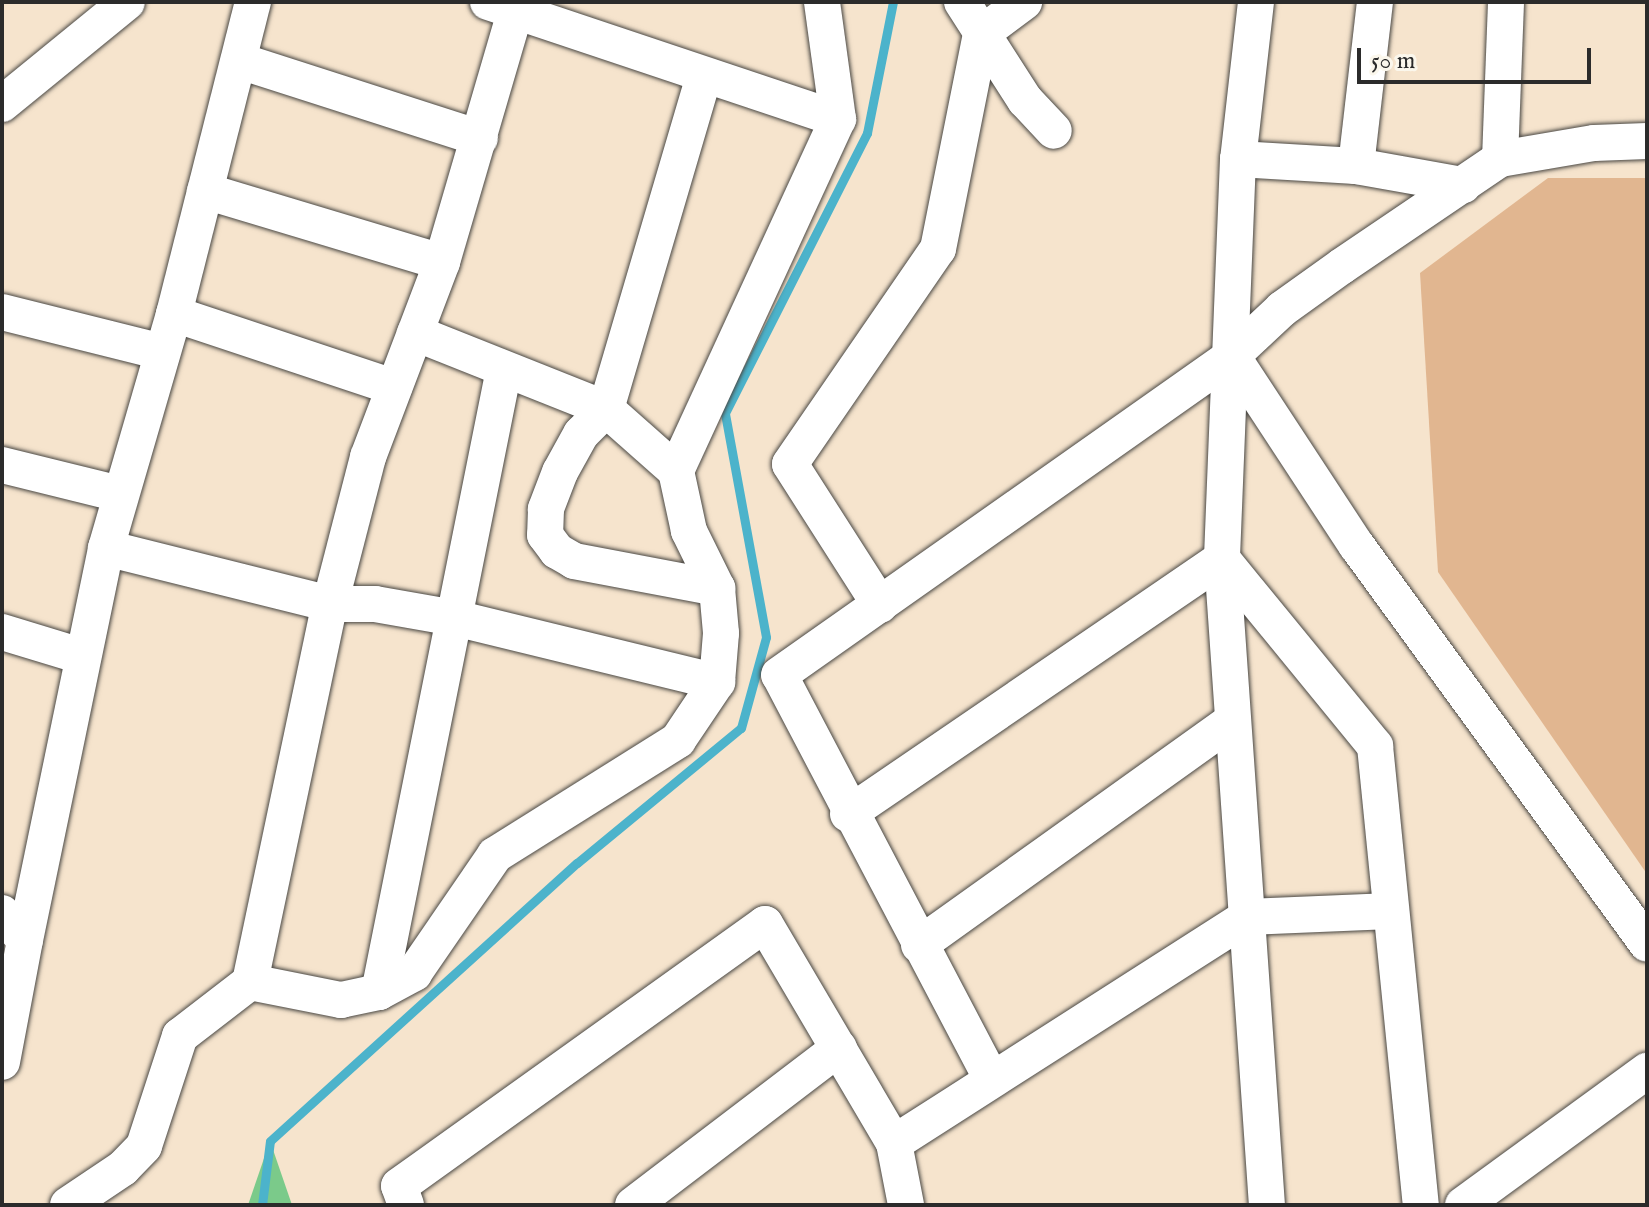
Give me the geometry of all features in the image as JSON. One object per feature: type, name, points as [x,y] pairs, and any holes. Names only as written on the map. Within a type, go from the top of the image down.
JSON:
[{"type":"street","points":[[2,104],[127,2]]},
{"type":"street","points":[[2,1062],[81,656],[106,548],[174,314],[253,2]]},
{"type":"street","points":[[250,982],[341,1000],[379,992],[414,973],[495,855],[678,740],[717,682],[721,633],[717,588],[689,531],[676,471],[701,411],[739,344],[838,119],[822,2]]},
{"type":"street","points":[[962,2],[1025,100],[1054,131]]},
{"type":"street","points":[[880,605],[790,464],[938,249],[981,34],[1024,2]]},
{"type":"street","points":[[1256,2],[1238,159],[1222,559],[1267,1205]]},
{"type":"street","points":[[1356,166],[1375,2]]},
{"type":"street","points":[[1500,159],[1506,2]]},
{"type":"street","points":[[68,1205],[123,1168],[144,1146],[180,1036],[250,982],[330,604],[368,457],[442,262],[480,138],[507,5],[704,76],[838,119]]},
{"type":"street","points":[[240,61],[480,138]]},
{"type":"street","points":[[704,76],[606,409],[581,434],[560,472],[546,509],[545,535],[557,551],[574,561],[717,588]]},
{"type":"street","points":[[991,1078],[848,814],[779,675],[1232,356],[1294,301],[1500,159],[1594,143],[1647,141]]},
{"type":"street","points":[[1238,159],[1356,166],[1463,185]]},
{"type":"street","points":[[205,191],[442,262]]},
{"type":"street","points":[[2,312],[162,352]]},
{"type":"street","points":[[174,314],[394,387]]},
{"type":"street","points":[[415,333],[606,409],[676,471]]},
{"type":"street","points":[[1232,356],[1357,546],[1647,944]]},
{"type":"street","points":[[379,992],[504,369]]},
{"type":"street","points":[[2,465],[120,494]]},
{"type":"street","points":[[106,548],[330,604],[375,604],[455,618],[717,682]]},
{"type":"street","points":[[848,814],[1222,559]]},
{"type":"street","points":[[1222,559],[1375,746],[1421,1205]]},
{"type":"street","points":[[2,632],[81,656]]},
{"type":"street","points":[[919,945],[1233,720]]},
{"type":"street","points":[[894,1143],[991,1078],[1247,917],[1391,911]]},
{"type":"street","points":[[2,913],[25,940]]},
{"type":"street","points":[[406,1205],[399,1186],[765,924],[894,1143],[897,1200]]},
{"type":"street","points":[[633,1205],[839,1048]]},
{"type":"street","points":[[1463,1205],[1647,1071]]},
{"type":"green space","points":[[270,1141],[292,1205],[248,1205]]},
{"type":"building","points":[[1548,178],[1647,178],[1647,874],[1438,572],[1420,273]]},
{"type":"waterway","points":[[262,1205],[270,1141],[577,863],[741,728],[766,637],[725,413],[867,133],[893,2]]}]
